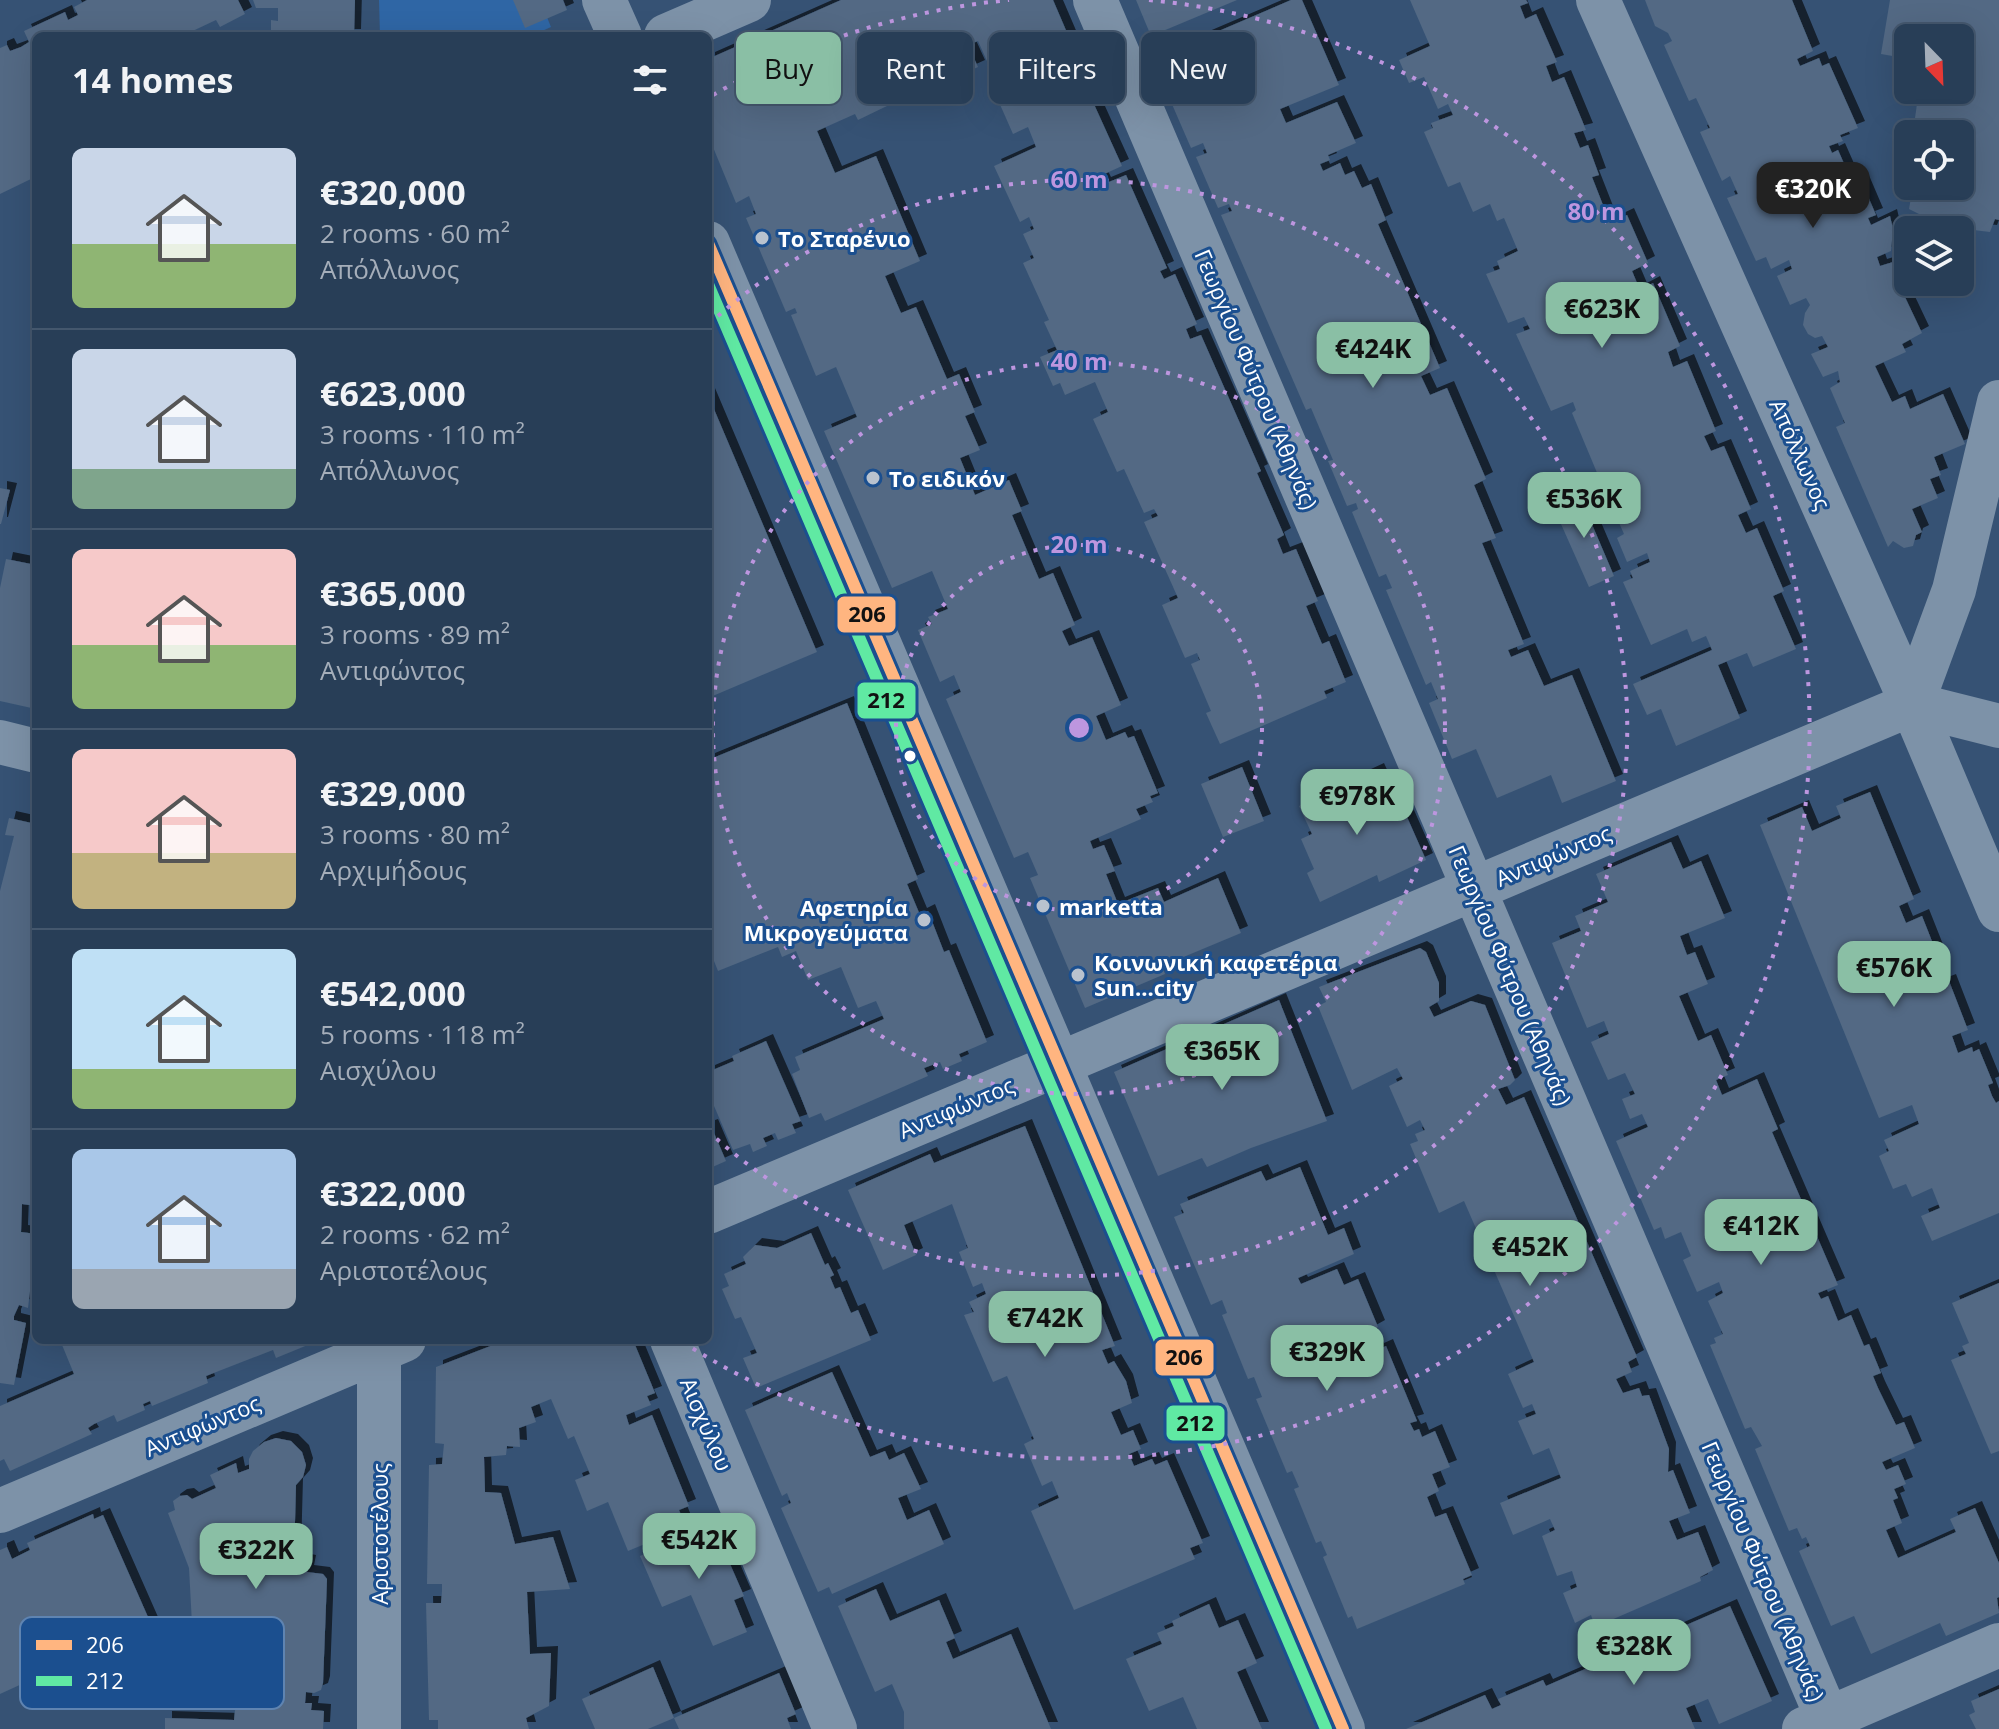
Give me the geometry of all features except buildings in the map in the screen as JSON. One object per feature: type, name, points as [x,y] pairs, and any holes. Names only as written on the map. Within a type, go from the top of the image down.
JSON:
[{"type":"street","points":[[604,0],[618,32]]},
{"type":"street","points":[[675,32],[749,0]]},
{"type":"street","name":"Γεωργίου Φύτρου (Αθηνάς)","points":[[1095,0],[1474,889],[1821,1726]]},
{"type":"street","name":"Απόλλωνος","points":[[1598,0],[1912,704],[1999,910]]},
{"type":"street","points":[[712,252],[1343,1729]]},
{"type":"street","points":[[1999,402],[1954,590],[1912,704],[1999,726]]},
{"type":"street","name":"Αντιφώντος","points":[[712,1210],[1912,704]]},
{"type":"street","points":[[0,742],[32,750]]},
{"type":"street","name":"Αντιφώντος","points":[[0,1511],[386,1344]]},
{"type":"street","name":"Αριστοτέλους","points":[[379,1729],[388,1344]]},
{"type":"street","name":"Αισχύλου","points":[[674,1344],[835,1729]]},
{"type":"street","points":[[1821,1726],[1999,1645]]},
{"type":"shaded area","points":[[379,0],[540,0],[551,27],[540,32],[380,32]]},
{"type":"transit line","name":"206","points":[[712,252],[1343,1729]]},
{"type":"transit line","name":"212","points":[[712,293],[1326,1729]]},
{"type":"place","name":"Το Σταρένιο","points":[[762,238]]},
{"type":"place","name":"Το ειδικόν","points":[[873,478]]},
{"type":"place","name":"marketta","points":[[1043,906]]},
{"type":"place","name":"Αφετηρία Μικρογεύματα","points":[[924,920]]},
{"type":"place","name":"Κοινωνική καφετέρια Sun...city","points":[[1078,975]]}]
